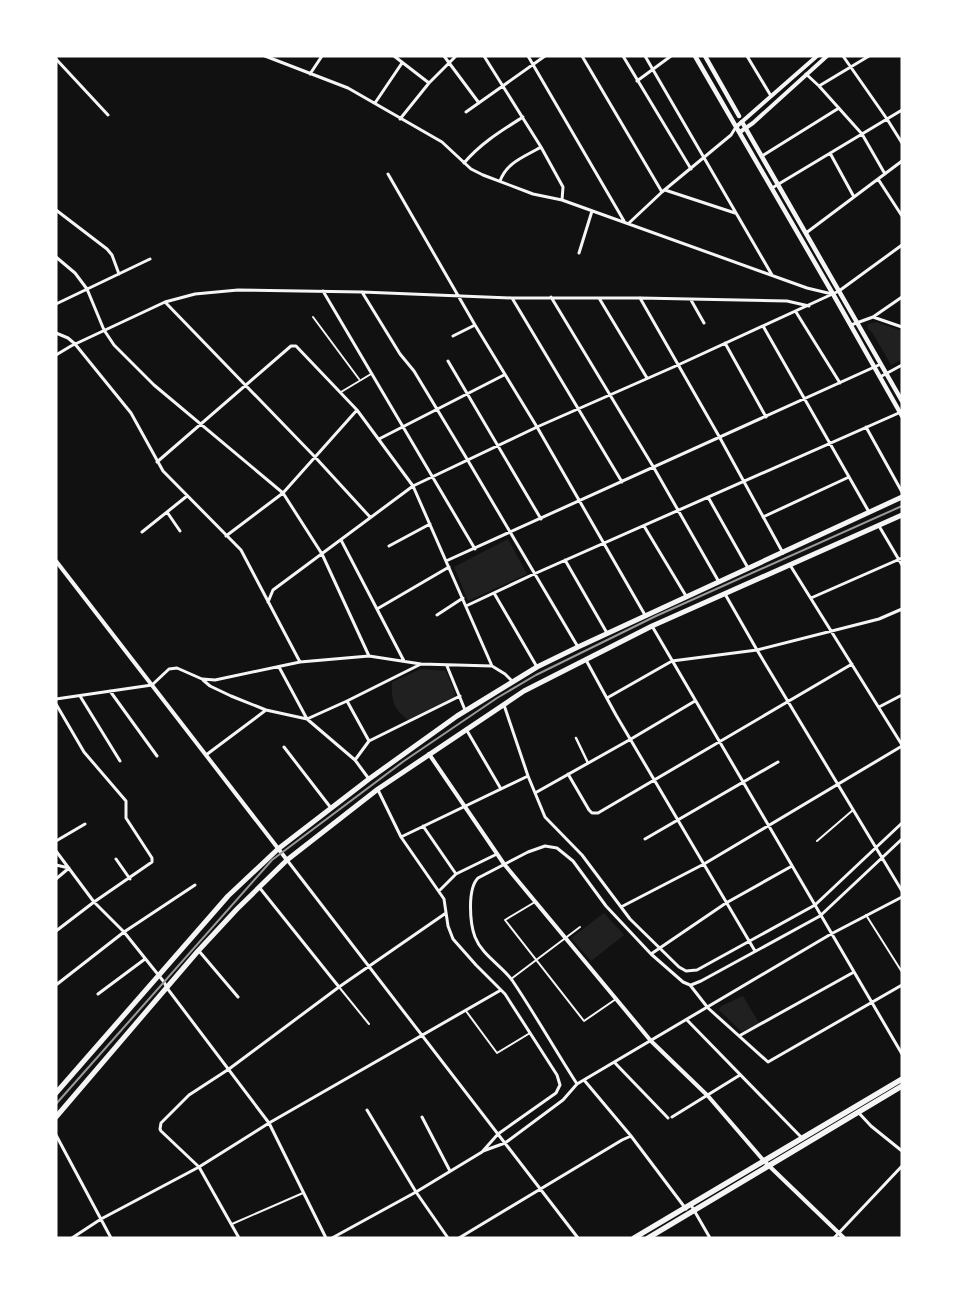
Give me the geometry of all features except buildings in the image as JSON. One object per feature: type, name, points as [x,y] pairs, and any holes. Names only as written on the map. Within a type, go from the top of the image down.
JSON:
[{"type":"highway","points":[[648,1238],[690,1209],[857,1109],[902,1079]]},
{"type":"highway","points":[[766,1163],[802,1138],[902,1086]]},
{"type":"highway","points":[[634,1238],[690,1209]]},
{"type":"main road","points":[[695,56],[901,413]]},
{"type":"main road","points":[[705,56],[738,116]]},
{"type":"main road","points":[[742,122],[902,401]]},
{"type":"main road","points":[[57,1091],[228,896],[278,848],[465,711],[537,667],[645,615],[902,497]]},
{"type":"main road","points":[[56,1117],[198,951],[259,887],[287,860],[378,789],[524,691],[652,626],[902,514]]},
{"type":"street","points":[[265,56],[348,88],[442,142],[464,163],[482,175],[533,194],[562,200],[624,221],[807,288],[833,294]]},
{"type":"street","points":[[310,74],[322,56]]},
{"type":"street","points":[[394,56],[429,83]]},
{"type":"street","points":[[444,56],[479,103]]},
{"type":"street","points":[[400,119],[429,83],[456,56]]},
{"type":"street","points":[[484,56],[523,117],[563,187],[562,200]]},
{"type":"street","points":[[528,56],[624,221]]},
{"type":"street","points":[[466,112],[545,56]]},
{"type":"street","points":[[582,56],[664,191],[735,213]]},
{"type":"street","points":[[623,56],[691,169]]},
{"type":"street","points":[[645,56],[773,276]]},
{"type":"street","points":[[637,81],[671,56]]},
{"type":"street","points":[[746,56],[771,96]]},
{"type":"street","points":[[629,223],[817,56]]},
{"type":"street","points":[[731,134],[746,128],[827,56]]},
{"type":"street","points":[[843,56],[902,143]]},
{"type":"street","points":[[819,86],[869,56]]},
{"type":"street","points":[[56,58],[108,115]]},
{"type":"street","points":[[375,103],[402,63]]},
{"type":"street","points":[[806,74],[862,134],[884,174]]},
{"type":"street","points":[[762,156],[839,108]]},
{"type":"street","points":[[772,188],[902,110]]},
{"type":"street","points":[[738,116],[742,122]]},
{"type":"street","points":[[464,163],[488,140],[523,117]]},
{"type":"street","points":[[500,181],[508,166],[541,147]]},
{"type":"street","points":[[830,153],[854,197]]},
{"type":"street","points":[[806,233],[902,161]]},
{"type":"street","points":[[388,174],[645,615]]},
{"type":"street","points":[[878,178],[902,216]]},
{"type":"street","points":[[56,210],[107,249],[112,255],[119,274]]},
{"type":"street","points":[[579,254],[592,211]]},
{"type":"street","points":[[268,602],[273,590],[413,486],[537,427],[833,294],[902,245]]},
{"type":"street","points":[[56,257],[75,273],[87,289],[104,330],[114,345],[154,385],[283,493],[322,554],[368,656]]},
{"type":"street","points":[[56,304],[150,259]]},
{"type":"street","points":[[56,355],[165,302],[195,294],[238,290],[362,292],[512,298],[787,301],[808,306]]},
{"type":"street","points":[[323,291],[475,549]]},
{"type":"street","points":[[362,292],[400,354],[414,371],[578,647]]},
{"type":"street","points":[[551,297],[720,582]]},
{"type":"street","points":[[851,325],[873,317],[902,297]]},
{"type":"street","points":[[512,298],[622,482]]},
{"type":"street","points":[[599,298],[647,378]]},
{"type":"street","points":[[640,298],[783,553]]},
{"type":"street","points":[[692,300],[704,323]]},
{"type":"street","points":[[165,302],[315,457],[370,517]]},
{"type":"street","points":[[796,312],[840,384]]},
{"type":"street","points":[[873,317],[902,327]]},
{"type":"street","points":[[453,336],[475,325]]},
{"type":"street","points":[[763,326],[869,512]]},
{"type":"street","points":[[56,333],[76,344],[131,414],[163,471],[241,550],[300,662]]},
{"type":"street","points":[[725,343],[766,417]]},
{"type":"street","points":[[157,462],[294,345],[357,410],[413,486],[492,666]]},
{"type":"street","points":[[448,361],[541,519]]},
{"type":"street","points":[[446,561],[881,364]]},
{"type":"street","points":[[880,376],[902,365]]},
{"type":"street","points":[[379,439],[504,375]]},
{"type":"street","points":[[226,536],[283,493],[357,410]]},
{"type":"street","points":[[466,606],[565,560],[901,413]]},
{"type":"street","points":[[866,427],[902,492]]},
{"type":"street","points":[[763,517],[849,477]]},
{"type":"street","points":[[142,532],[187,496]]},
{"type":"street","points":[[708,497],[748,569]]},
{"type":"street","points":[[168,512],[180,530]]},
{"type":"street","points":[[389,546],[430,524]]},
{"type":"street","points":[[878,525],[902,565]]},
{"type":"street","points":[[644,526],[686,596]]},
{"type":"street","points":[[341,540],[405,662]]},
{"type":"street","points":[[810,598],[900,559]]},
{"type":"street","points":[[565,560],[608,633]]},
{"type":"street","points":[[56,561],[578,1238]]},
{"type":"street","points":[[621,907],[704,864],[902,746],[789,565]]},
{"type":"street","points":[[377,609],[449,567]]},
{"type":"street","points":[[494,593],[537,667]]},
{"type":"street","points":[[725,594],[902,891]]},
{"type":"street","points":[[437,615],[462,598]]},
{"type":"street","points":[[607,698],[672,661],[757,650],[879,619],[902,609]]},
{"type":"street","points":[[652,626],[694,701],[902,1054]]},
{"type":"street","points":[[202,679],[215,680],[300,662],[368,656],[421,664],[492,666],[505,674],[513,682]]},
{"type":"street","points":[[586,659],[677,820],[755,952]]},
{"type":"street","points":[[56,699],[152,685],[169,669],[177,668],[202,679],[210,686],[231,696],[266,710],[306,719],[421,664]]},
{"type":"street","points":[[568,774],[589,810],[592,813],[598,813],[852,664]]},
{"type":"street","points":[[448,666],[465,711]]},
{"type":"street","points":[[279,667],[306,719],[355,760],[370,779]]},
{"type":"street","points":[[110,691],[157,756]]},
{"type":"street","points":[[80,695],[120,761]]},
{"type":"street","points":[[879,707],[902,695]]},
{"type":"street","points":[[355,760],[369,742],[460,696]]},
{"type":"street","points":[[347,701],[369,742]]},
{"type":"street","points":[[535,793],[694,701]]},
{"type":"street","points":[[56,704],[84,752],[126,802],[126,818],[152,858],[152,862],[130,879],[94,902],[56,931]]},
{"type":"street","points":[[504,704],[528,776],[545,817],[582,855],[630,919],[679,967],[686,971],[697,970],[815,905],[902,823]]},
{"type":"street","points":[[206,756],[266,710]]},
{"type":"street","points":[[466,730],[501,789]]},
{"type":"street","points":[[576,738],[588,763]]},
{"type":"street","points":[[284,747],[331,808]]},
{"type":"street","points":[[429,754],[504,864],[651,1041],[708,1096],[766,1163],[844,1238]]},
{"type":"street","points":[[645,839],[778,762]]},
{"type":"street","points":[[401,837],[528,776]]},
{"type":"street","points":[[378,789],[401,837],[444,899],[448,926],[453,939],[505,994],[557,1075],[560,1085],[556,1093],[498,1134],[482,1152]]},
{"type":"street","points":[[56,841],[85,824]]},
{"type":"street","points":[[423,826],[456,874]]},
{"type":"street","points":[[690,985],[702,981],[820,916],[902,839]]},
{"type":"street","points":[[577,1084],[511,979],[480,947],[471,922],[471,898],[474,882],[504,864],[545,846],[558,848],[573,861],[606,906],[651,954],[682,982],[690,985],[708,1008],[768,1062],[902,985]]},
{"type":"street","points":[[56,851],[94,902],[124,932],[164,982],[269,1123],[326,1238]]},
{"type":"street","points":[[439,891],[456,874],[498,854]]},
{"type":"street","points":[[116,859],[130,879]]},
{"type":"street","points":[[56,865],[69,868]]},
{"type":"street","points":[[651,954],[726,903],[792,866]]},
{"type":"street","points":[[56,878],[69,868]]},
{"type":"street","points":[[56,985],[124,932],[195,885]]},
{"type":"street","points":[[259,887],[339,987]]},
{"type":"street","points":[[332,1238],[416,1192],[482,1152],[505,1143],[563,1100],[577,1084],[831,934],[902,896]]},
{"type":"street","points":[[240,1238],[199,1167],[161,1131],[161,1123],[189,1095],[229,1069],[339,987],[446,913]]},
{"type":"street","points":[[198,951],[238,997]]},
{"type":"street","points":[[98,994],[145,959]]},
{"type":"street","points":[[738,1036],[854,972]]},
{"type":"street","points":[[72,1238],[101,1219],[199,1167],[269,1123],[500,990]]},
{"type":"street","points":[[687,1020],[802,1138]]},
{"type":"street","points":[[615,1062],[670,1118],[740,1075]]},
{"type":"street","points":[[584,1080],[690,1209],[710,1238]]},
{"type":"street","points":[[857,1109],[871,1126],[902,1151]]},
{"type":"street","points":[[367,1110],[416,1192],[448,1238]]},
{"type":"street","points":[[422,1117],[450,1171]]},
{"type":"street","points":[[56,1135],[111,1238]]},
{"type":"street","points":[[459,1238],[631,1136]]},
{"type":"street","points":[[834,1238],[902,1166]]},
{"type":"lane","points":[[313,317],[359,379]]},
{"type":"lane","points":[[341,392],[359,379],[371,374]]},
{"type":"lane","points":[[817,841],[854,810]]},
{"type":"lane","points":[[535,901],[505,920],[584,1021],[616,999]]},
{"type":"lane","points":[[866,916],[902,972]]},
{"type":"lane","points":[[511,979],[580,927]]},
{"type":"lane","points":[[339,987],[368,1024]]},
{"type":"lane","points":[[465,1010],[497,1053],[530,1033]]},
{"type":"lane","points":[[232,1224],[303,1192]]},
{"type":"shaded area","points":[[876,322],[902,331],[902,360],[891,365],[872,332],[868,329],[868,324]]},
{"type":"shaded area","points":[[508,539],[527,574],[468,601],[454,567]]},
{"type":"shaded area","points":[[421,669],[446,671],[455,693],[454,698],[411,722],[401,714],[395,705],[392,695],[392,682]]},
{"type":"shaded area","points":[[604,913],[624,935],[591,961],[571,938]]},
{"type":"shaded area","points":[[743,996],[759,1023],[742,1032],[719,1010],[721,1006]]},
{"type":"railway","points":[[56,1104],[272,860],[404,761],[497,698],[536,675],[656,616],[902,506]]}]
